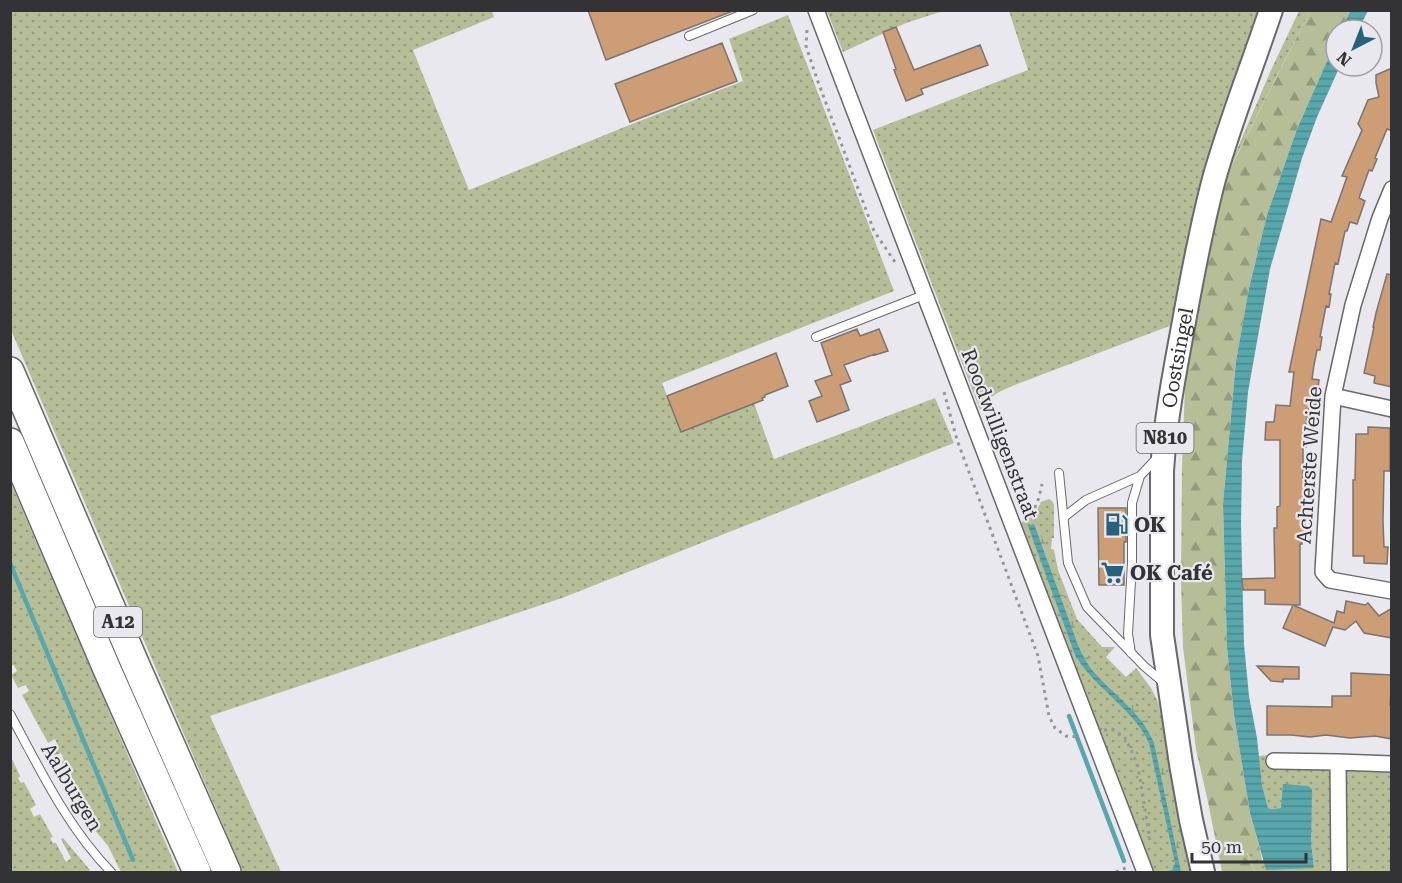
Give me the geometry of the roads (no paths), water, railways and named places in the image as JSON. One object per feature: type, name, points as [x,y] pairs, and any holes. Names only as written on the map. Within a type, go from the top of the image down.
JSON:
[{"type":"highway","name":"A12","points":[[10,371],[227,873]]},
{"type":"highway","name":"A12","points":[[10,442],[197,873]]},
{"type":"main road","name":"Oostsingel","points":[[1203,873],[1180,764],[1162,635],[1162,471],[1172,384],[1196,256],[1214,180],[1271,10]]},
{"type":"main road","name":"Oostsingel","points":[[1253,64],[1284,10]]},
{"type":"street","name":"Roodwilligenstraat","points":[[816,10],[1145,873]]},
{"type":"street","name":"Achterste Weide","points":[[1392,189],[1386,220],[1353,305],[1333,396],[1323,572],[1330,580],[1392,591]]},
{"type":"street","points":[[1333,396],[1392,409]]},
{"type":"street","points":[[1274,761],[1392,764]]},
{"type":"street","points":[[1338,762],[1339,873]]},
{"type":"lane","points":[[689,36],[753,10]]},
{"type":"lane","points":[[816,337],[924,295]]},
{"type":"lane","points":[[1064,517],[1086,500],[1140,476],[1164,450]]},
{"type":"lane","points":[[1059,472],[1068,563],[1087,607],[1144,666],[1169,687]]},
{"type":"lane","points":[[1131,653],[1128,634],[1132,563],[1132,503],[1140,476]]},
{"type":"lane","name":"Aalburgen","points":[[10,714],[65,814],[108,871]]},
{"type":"water","points":[[1351,10],[1368,11],[1364,18],[1347,18]]},
{"type":"water","points":[[1324,68],[1324,78],[1335,78],[1302,158],[1270,269],[1248,392],[1242,461],[1244,644],[1262,785],[1268,808],[1272,809],[1281,808],[1283,784],[1308,786],[1312,789],[1311,842],[1314,868],[1266,870],[1250,813],[1234,715],[1227,647],[1223,504],[1236,361],[1249,288],[1267,215],[1297,129]]},
{"type":"water","points":[[1034,524],[1084,658],[1100,679],[1142,722],[1154,743],[1181,872],[1166,872],[1172,870],[1175,863],[1149,743],[1134,719],[1093,678],[1075,655],[1028,526]]},
{"type":"waterway","points":[[10,563],[133,860]]},
{"type":"waterway","points":[[1069,716],[1124,861]]},
{"type":"place","name":"OK","points":[[1116,525]]},
{"type":"place","name":"OK Café","points":[[1112,573]]}]
